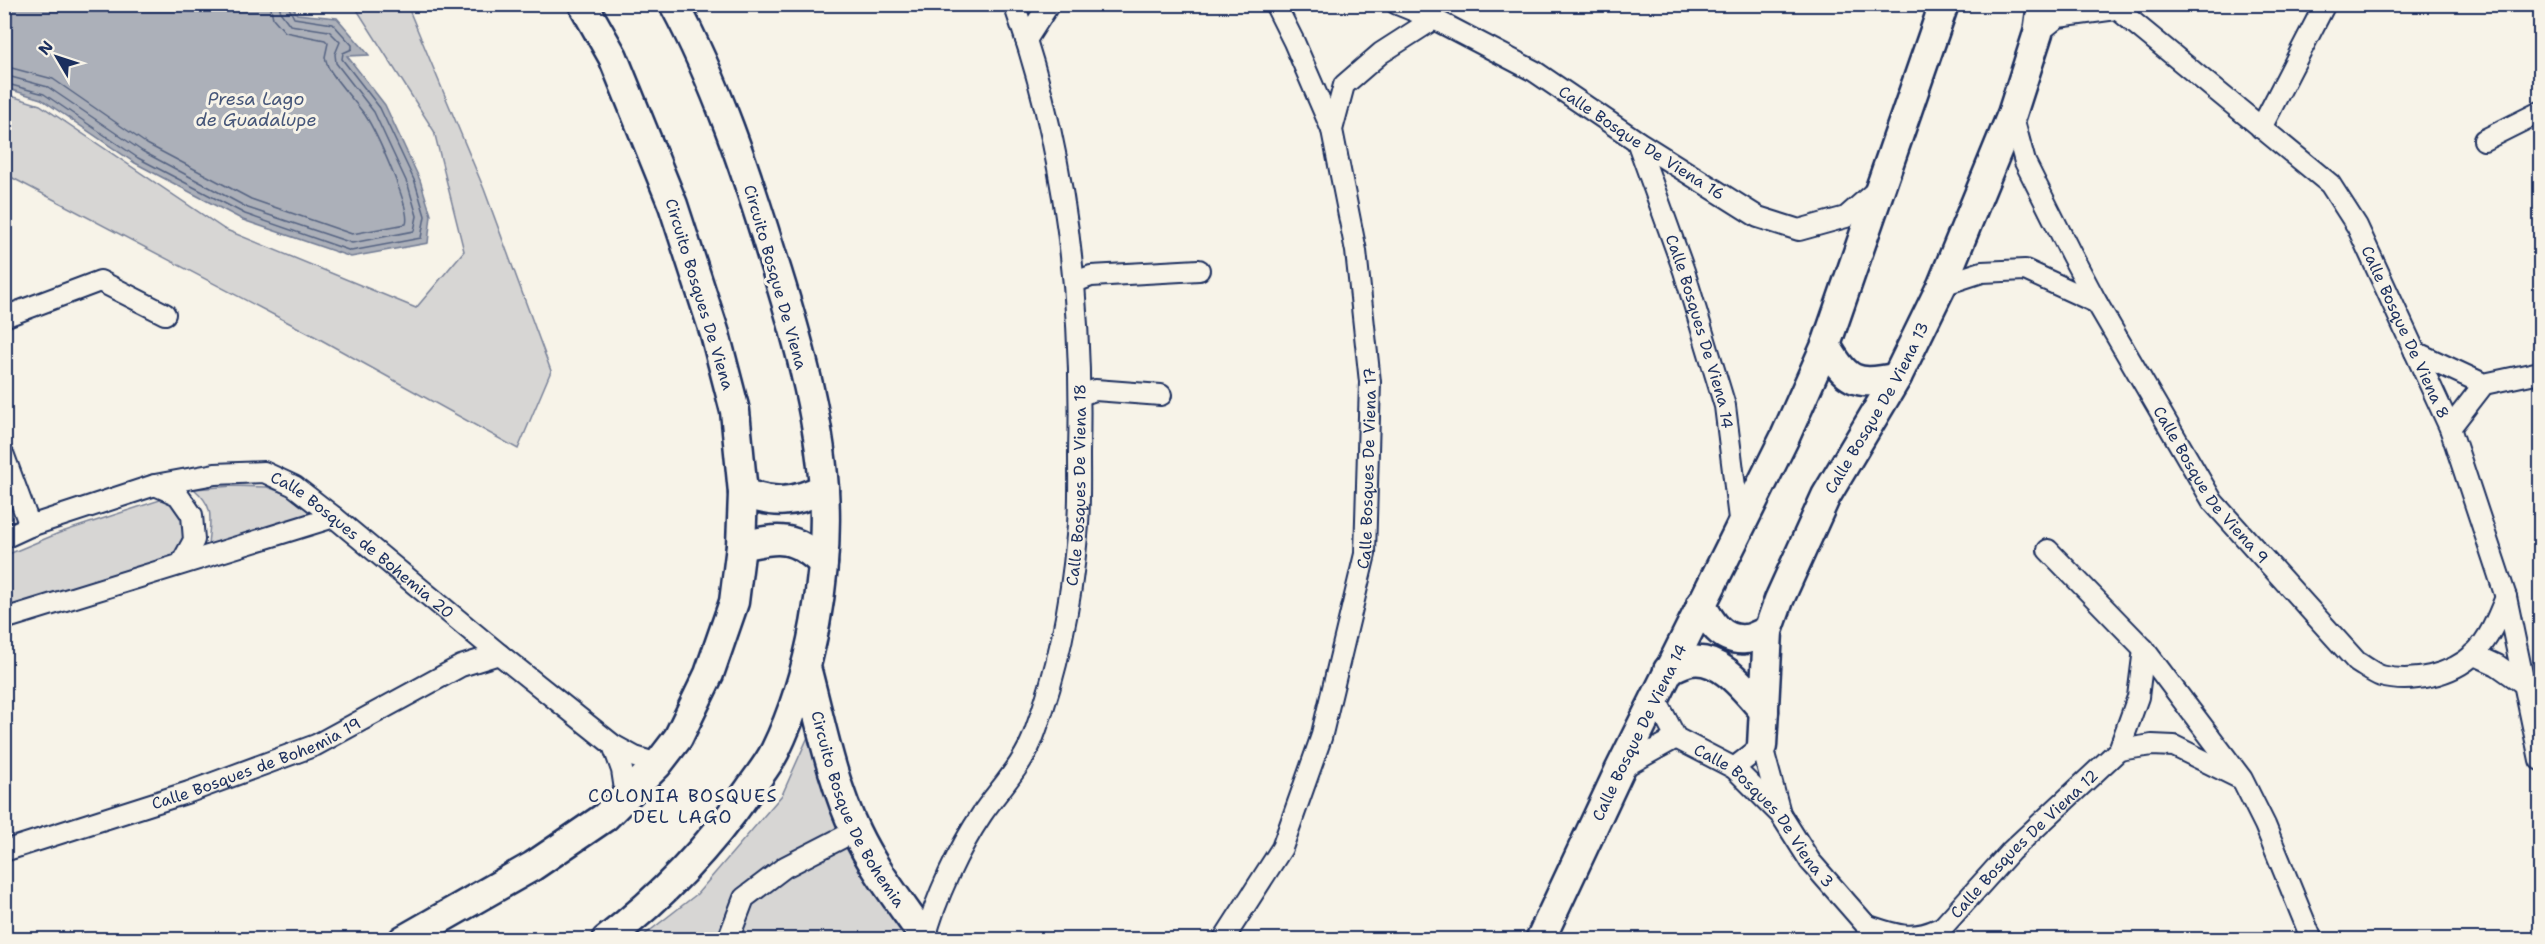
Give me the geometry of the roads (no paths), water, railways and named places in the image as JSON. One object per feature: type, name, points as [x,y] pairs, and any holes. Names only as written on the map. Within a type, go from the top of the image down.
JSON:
[{"type":"street","name":"Circuito Bosques De Viena","points":[[583,4],[613,57],[673,205],[715,334],[735,411],[743,493],[741,546],[734,602],[709,674],[678,738],[658,764]]},
{"type":"street","name":"Circuito Bosque De Viena","points":[[674,4],[690,34],[745,171],[793,327],[813,412],[824,488],[823,563],[807,671]]},
{"type":"street","name":"Calle Bosques De Viena 18","points":[[926,939],[929,923],[956,862],[980,817],[1018,765],[1035,735],[1059,658],[1077,536],[1080,395],[1075,282],[1054,153],[1026,40],[1014,4]]},
{"type":"street","points":[[1026,40],[1049,4]]},
{"type":"street","points":[[1275,4],[1332,130]]},
{"type":"street","name":"Calle Bosque De Viena 16","points":[[1397,4],[1434,19],[1534,71],[1636,141],[1758,217],[1799,230],[1846,217],[1884,182]]},
{"type":"street","points":[[1740,527],[1827,345],[1944,4]]},
{"type":"street","name":"Calle Bosque De Viena 13","points":[[1781,815],[1762,746],[1768,631],[1779,600],[1826,496],[1897,377],[1942,285],[2012,114],[2038,33],[2042,4]]},
{"type":"street","points":[[2261,128],[2325,4]]},
{"type":"street","points":[[2038,33],[2058,17],[2114,7]]},
{"type":"street","name":"Calle Bosque De Viena 8","points":[[2114,7],[2330,184],[2357,226],[2450,428],[2506,597],[2541,760]]},
{"type":"street","name":"Calle Bosques De Viena 17","points":[[1223,939],[1282,848],[1320,738],[1365,554],[1370,382],[1356,251],[1332,130],[1344,85],[1381,52],[1434,19]]},
{"type":"street","points":[[2484,140],[2541,112]]},
{"type":"street","name":"Calle Bosque De Viena 9","points":[[2012,114],[2025,162],[2097,303],[2213,502],[2357,662],[2380,676],[2415,679],[2447,671],[2473,654],[2494,626],[2506,597]]},
{"type":"street","name":"Calle Bosques De Viena 14","points":[[1636,141],[1684,271],[1725,406],[1740,527]]},
{"type":"street","points":[[1075,282],[1091,276],[1199,270]]},
{"type":"street","points":[[1942,285],[1982,272],[2025,270],[2097,303]]},
{"type":"street","points":[[4,316],[100,281],[165,314]]},
{"type":"street","points":[[1827,345],[1836,361],[1851,378],[1872,383],[1897,377]]},
{"type":"street","points":[[2415,352],[2484,384],[2541,372]]},
{"type":"street","points":[[2450,428],[2484,384]]},
{"type":"street","points":[[1080,395],[1095,390],[1161,395]]},
{"type":"street","points":[[4,456],[30,526]]},
{"type":"street","name":"Calle Bosques de Bohemia 20","points":[[4,538],[30,526],[155,485],[215,474],[264,472],[294,486],[334,517],[613,745],[635,757],[658,764]]},
{"type":"street","points":[[155,485],[178,495],[192,515],[194,540],[182,562]]},
{"type":"street","points":[[743,493],[763,500],[787,502],[805,498],[824,488]]},
{"type":"street","points":[[4,619],[182,562],[334,517]]},
{"type":"street","name":"Calle Bosque De Viena 14","points":[[1545,937],[1620,769],[1740,527]]},
{"type":"street","points":[[741,546],[784,539],[804,545],[823,563]]},
{"type":"street","points":[[2048,550],[2144,649],[2242,779],[2265,825],[2312,939]]},
{"type":"street","points":[[1701,604],[1713,627],[1726,635],[1744,639],[1768,631]]},
{"type":"street","name":"Calle Bosques De Viena 12","points":[[1934,934],[2011,851],[2119,750],[2139,697],[2144,649]]},
{"type":"street","name":"Calle Bosques de Bohemia 19","points":[[4,851],[189,792],[316,745],[461,666],[499,654]]},
{"type":"street","points":[[2473,654],[2497,665],[2524,684]]},
{"type":"street","points":[[1668,670],[1691,660],[1710,663],[1732,677],[1764,711]]},
{"type":"street","points":[[606,939],[639,914],[688,868],[736,808],[774,753],[807,671]]},
{"type":"street","name":"Circuito Bosque De Bohemia","points":[[807,671],[833,771],[855,831],[926,939]]},
{"type":"street","name":"Calle Bosques De Viena 3","points":[[1655,698],[1676,738],[1734,768],[1781,815],[1810,861],[1868,932]]},
{"type":"street","points":[[1620,769],[1676,738]]},
{"type":"street","points":[[613,745],[622,770],[626,796]]},
{"type":"street","points":[[2119,750],[2152,745],[2174,746],[2242,779]]},
{"type":"street","points":[[1734,768],[1762,746]]},
{"type":"street","points":[[403,939],[533,866],[605,817],[658,764]]},
{"type":"street","points":[[728,939],[744,898],[785,867],[855,831]]},
{"type":"street","points":[[1868,932],[1906,937],[1934,934]]},
{"type":"water","name":"Presa Lago de Guadalupe","points":[[291,4],[297,14],[337,18],[369,55],[347,56],[385,105],[420,180],[431,215],[428,243],[351,257],[243,220],[135,163],[41,99],[5,88],[5,5]]},
{"type":"district","name":"COLONIA BOSQUES DEL LAGO","points":[[683,806]]}]
